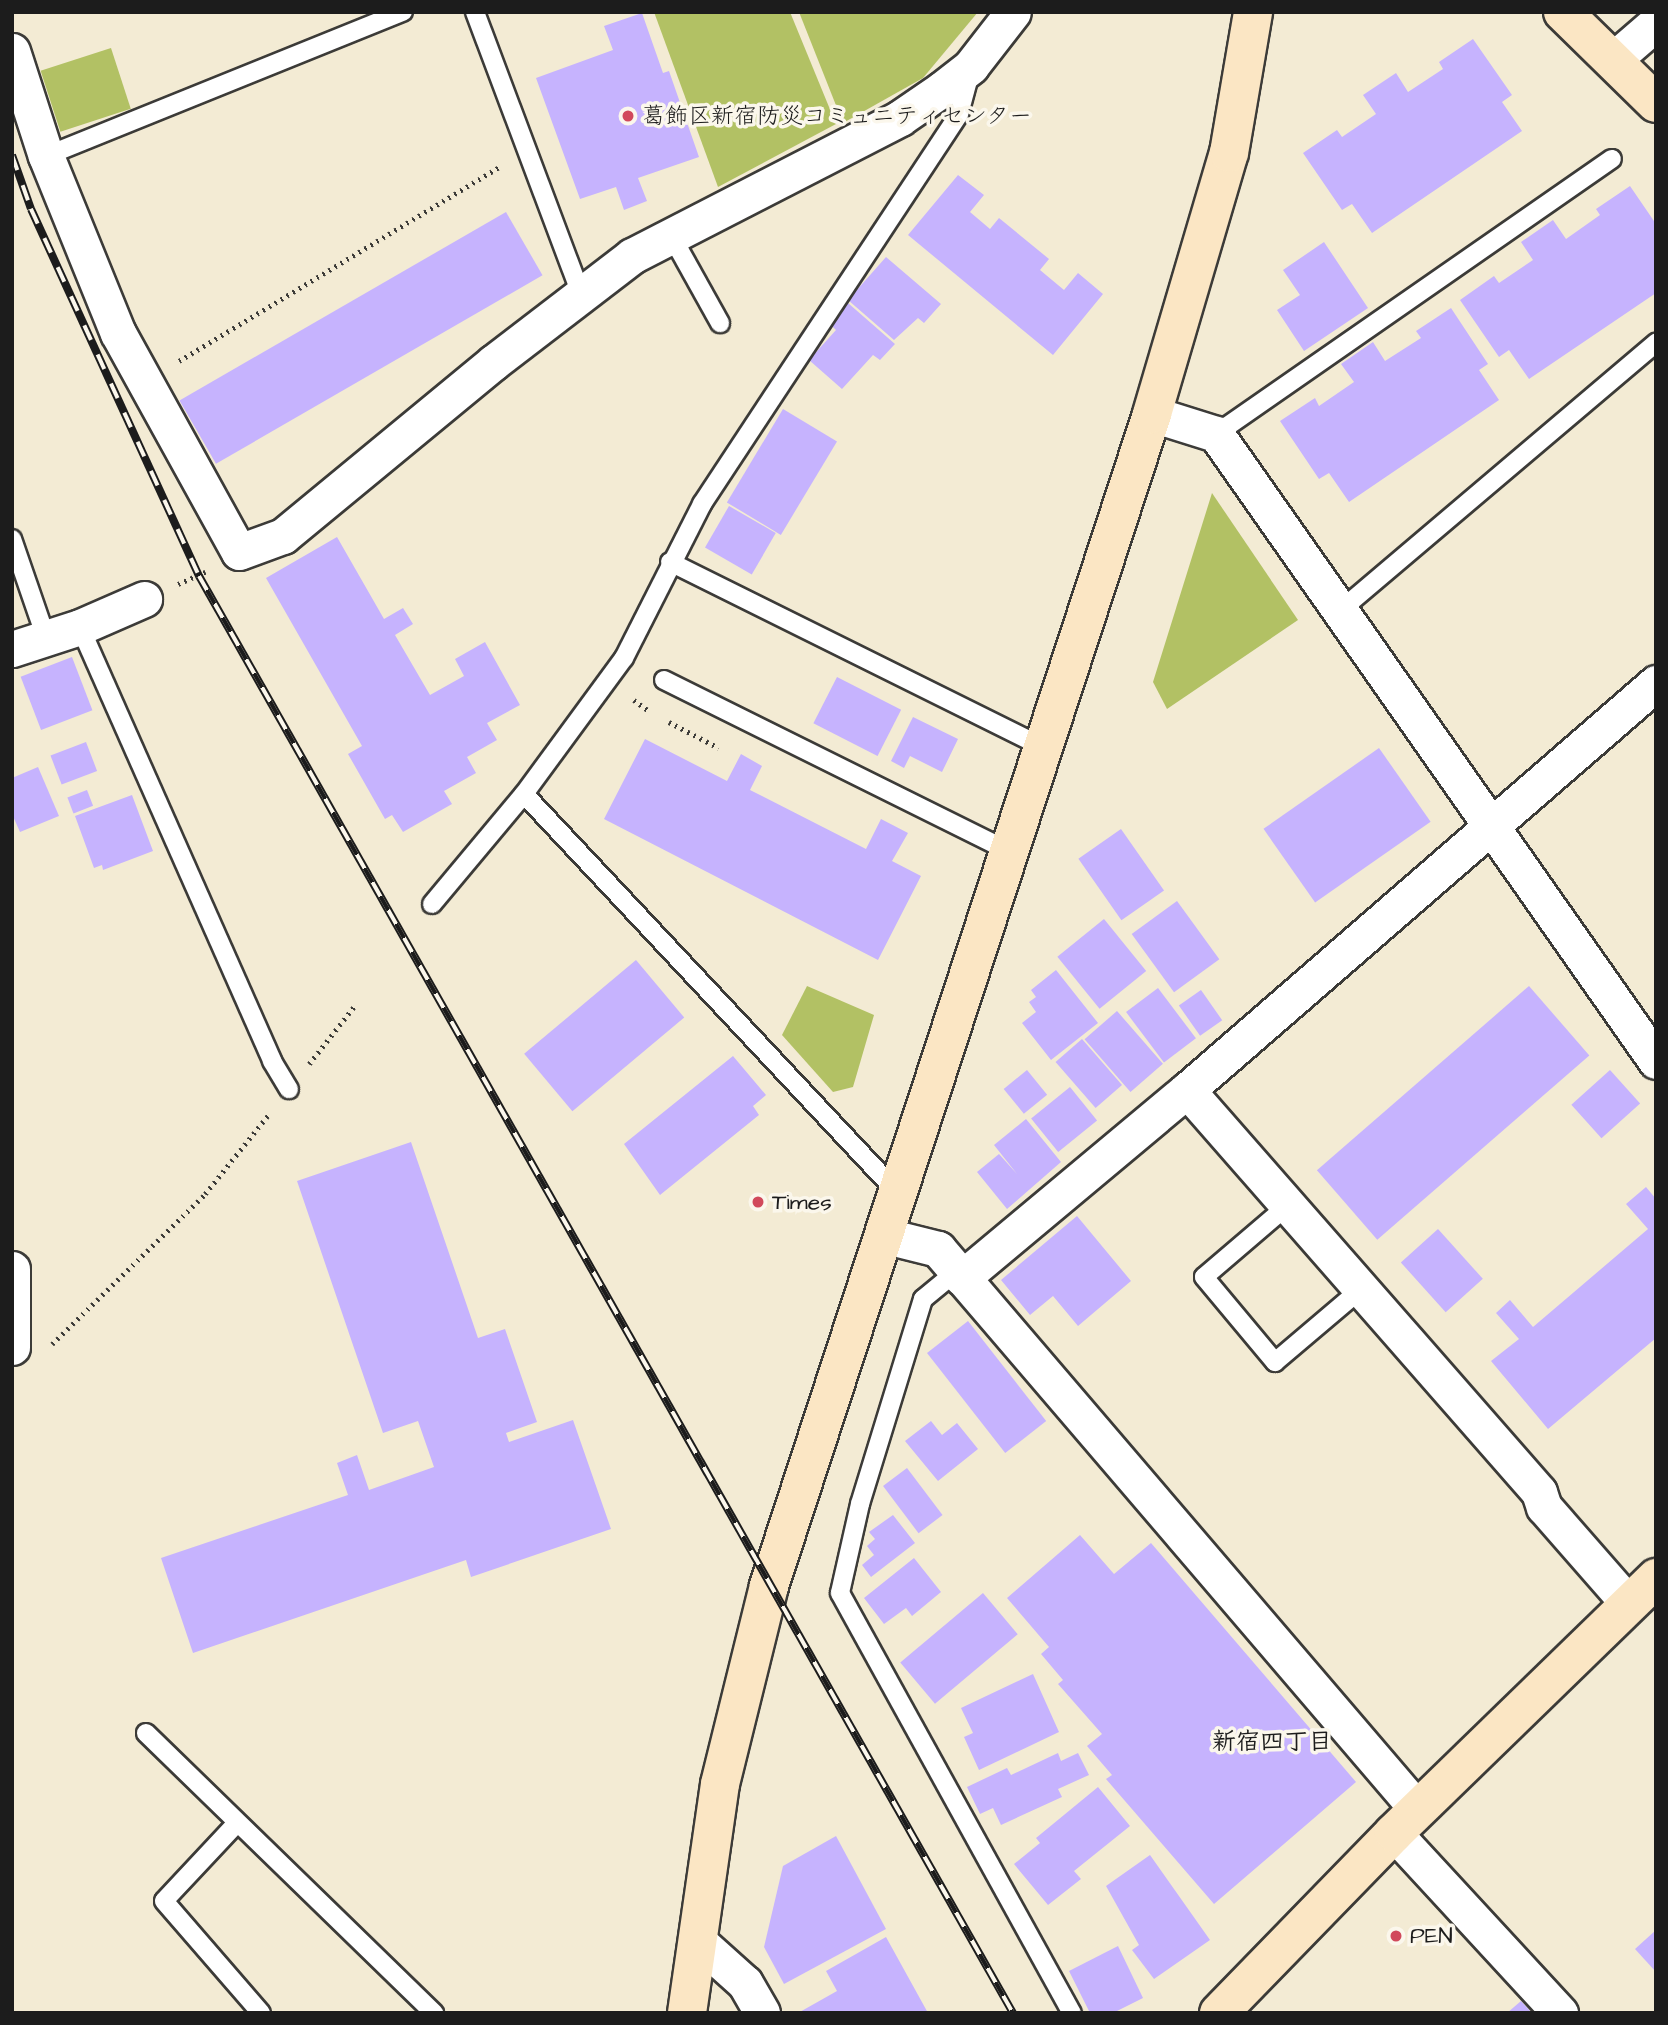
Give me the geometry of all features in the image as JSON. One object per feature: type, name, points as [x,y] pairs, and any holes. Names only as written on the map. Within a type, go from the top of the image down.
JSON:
[{"type":"street","points":[[12,51],[46,156],[143,383],[239,552],[283,536],[632,257],[900,118],[971,66],[1013,12]]},
{"type":"street","points":[[687,2013],[720,1784],[749,1661],[882,1235],[1152,414],[1229,153],[1253,12]]},
{"type":"street","points":[[1563,12],[1656,103]]},
{"type":"street","points":[[1613,60],[1656,23]]},
{"type":"street","points":[[1152,414],[1216,434],[1342,609],[1656,1061]]},
{"type":"street","points":[[12,649],[80,627],[144,599]]},
{"type":"street","points":[[959,1274],[1187,1090],[1656,683]]},
{"type":"street","points":[[1187,1090],[1539,1492],[1544,1507],[1642,1591],[1406,1821],[1219,2013]]},
{"type":"street","points":[[882,1235],[938,1249],[1560,2013]]},
{"type":"street","points":[[12,1269],[12,1347]]},
{"type":"street","points":[[697,1940],[745,1983],[762,2013]]},
{"type":"lane","points":[[46,156],[403,12]]},
{"type":"lane","points":[[475,12],[582,296]]},
{"type":"lane","points":[[432,904],[524,794],[624,657],[670,562],[702,504],[959,114],[971,66]]},
{"type":"lane","points":[[1216,434],[1612,159]]},
{"type":"lane","points":[[671,235],[720,323]]},
{"type":"lane","points":[[1342,609],[1656,343]]},
{"type":"lane","points":[[12,539],[46,638]]},
{"type":"lane","points":[[670,562],[1042,747]]},
{"type":"lane","points":[[80,627],[266,1048],[289,1089]]},
{"type":"lane","points":[[664,680],[1008,851]]},
{"type":"lane","points":[[524,794],[896,1192]]},
{"type":"lane","points":[[1287,1206],[1204,1277],[1275,1362],[1361,1289]]},
{"type":"lane","points":[[959,1274],[923,1299],[860,1504],[840,1592],[1072,2013]]},
{"type":"lane","points":[[146,1734],[434,2013]]},
{"type":"lane","points":[[236,1824],[164,1901],[261,2013]]},
{"type":"path","points":[[143,383],[527,151]]},
{"type":"path","points":[[144,599],[199,576],[239,552]]},
{"type":"path","points":[[51,1346],[205,1194],[356,1004]]},
{"type":"green space","points":[[654,12],[790,12],[836,124],[718,187]]},
{"type":"green space","points":[[799,12],[978,12],[923,78],[843,123]]},
{"type":"green space","points":[[111,48],[131,109],[60,132],[41,71]]},
{"type":"green space","points":[[1212,493],[1298,620],[1167,709],[1153,682]]},
{"type":"green space","points":[[807,986],[874,1015],[853,1087],[833,1092],[782,1035]]},
{"type":"building","points":[[642,13],[663,73],[669,71],[699,157],[638,178],[647,201],[624,210],[616,187],[580,199],[536,78],[613,50],[604,26]]},
{"type":"building","points":[[1473,39],[1512,95],[1502,102],[1522,131],[1372,233],[1352,204],[1342,210],[1303,153],[1337,130],[1342,137],[1376,114],[1363,95],[1396,73],[1408,92],[1443,69],[1439,62]]},
{"type":"building","points":[[958,175],[984,195],[970,212],[990,229],[999,218],[1049,259],[1040,270],[1064,290],[1078,273],[1103,294],[1053,355],[908,235]]},
{"type":"building","points":[[1630,186],[1656,224],[1656,293],[1529,379],[1509,350],[1499,357],[1460,300],[1494,276],[1499,283],[1533,260],[1521,242],[1553,220],[1566,239],[1600,215],[1596,209]]},
{"type":"building","points":[[506,212],[542,275],[216,464],[180,400]]},
{"type":"building","points":[[1324,242],[1368,308],[1304,351],[1277,310],[1300,295],[1283,270]]},
{"type":"building","points":[[886,257],[941,304],[924,323],[918,318],[894,340],[848,300]]},
{"type":"building","points":[[848,303],[895,344],[880,360],[873,355],[842,389],[809,360],[836,330],[830,324]]},
{"type":"building","points":[[1451,308],[1488,364],[1479,370],[1499,400],[1349,502],[1329,473],[1319,479],[1280,421],[1315,398],[1319,406],[1354,382],[1341,364],[1373,342],[1385,361],[1421,338],[1416,331]]},
{"type":"building","points":[[783,409],[837,441],[781,535],[727,502]]},
{"type":"building","points":[[729,506],[776,533],[752,575],[705,548]]},
{"type":"building","points":[[337,537],[384,619],[403,608],[413,624],[395,635],[430,695],[464,676],[455,659],[485,642],[520,705],[487,723],[497,740],[467,757],[476,773],[444,791],[452,804],[403,832],[392,815],[385,819],[348,754],[362,746],[266,578]]},
{"type":"building","points":[[72,657],[92,710],[41,730],[21,677]]},
{"type":"building","points":[[837,677],[901,710],[878,756],[813,723]]},
{"type":"building","points":[[913,717],[958,739],[942,772],[910,756],[904,768],[891,761]]},
{"type":"building","points":[[645,739],[727,781],[741,754],[762,766],[750,790],[866,849],[881,819],[908,833],[892,861],[921,876],[878,960],[604,819]]},
{"type":"building","points":[[86,742],[97,771],[62,785],[51,756]]},
{"type":"building","points":[[1379,748],[1431,822],[1315,903],[1263,829]]},
{"type":"building","points":[[38,767],[59,816],[20,832],[12,814],[12,778]]},
{"type":"building","points":[[87,790],[93,806],[73,813],[67,798]]},
{"type":"building","points":[[132,795],[153,851],[103,870],[102,865],[94,868],[75,816]]},
{"type":"building","points":[[1121,829],[1164,890],[1121,920],[1078,859]]},
{"type":"building","points":[[1177,901],[1219,959],[1174,992],[1132,934]]},
{"type":"building","points":[[1104,919],[1146,971],[1100,1009],[1057,957]]},
{"type":"building","points":[[636,960],[684,1017],[572,1111],[524,1054]]},
{"type":"building","points":[[1056,970],[1098,1023],[1051,1060],[1022,1023],[1036,1012],[1029,1002],[1036,997],[1031,990]]},
{"type":"building","points":[[1529,986],[1589,1055],[1377,1240],[1317,1170]]},
{"type":"building","points":[[1158,988],[1196,1038],[1164,1062],[1126,1012]]},
{"type":"building","points":[[1201,990],[1222,1020],[1200,1036],[1179,1005]]},
{"type":"building","points":[[1117,1011],[1163,1064],[1130,1092],[1085,1039]]},
{"type":"building","points":[[1082,1039],[1122,1085],[1096,1108],[1056,1062]]},
{"type":"building","points":[[733,1056],[766,1095],[753,1106],[759,1115],[660,1195],[624,1144]]},
{"type":"building","points":[[1027,1070],[1047,1095],[1024,1114],[1004,1089]]},
{"type":"building","points":[[1610,1070],[1640,1103],[1601,1138],[1571,1105]]},
{"type":"building","points":[[1070,1087],[1097,1120],[1058,1152],[1031,1118]]},
{"type":"building","points":[[1026,1119],[1061,1162],[1007,1209],[977,1172],[999,1154],[1017,1174],[994,1145]]},
{"type":"building","points":[[411,1142],[478,1338],[505,1329],[537,1422],[506,1433],[509,1442],[573,1420],[611,1529],[471,1577],[466,1560],[193,1653],[161,1558],[348,1495],[337,1463],[357,1455],[369,1490],[434,1467],[418,1421],[383,1433],[297,1181]]},
{"type":"building","points":[[1646,1187],[1656,1199],[1656,1338],[1548,1429],[1491,1361],[1519,1339],[1496,1313],[1510,1300],[1533,1327],[1648,1229],[1626,1204]]},
{"type":"building","points":[[1077,1216],[1131,1281],[1078,1326],[1053,1296],[1030,1315],[1001,1280]]},
{"type":"building","points":[[1438,1229],[1483,1279],[1446,1312],[1401,1262]]},
{"type":"building","points":[[968,1321],[1046,1421],[1005,1453],[927,1353]]},
{"type":"building","points":[[931,1421],[942,1435],[957,1423],[978,1449],[938,1481],[905,1441]]},
{"type":"building","points":[[907,1468],[943,1515],[919,1533],[883,1486]]},
{"type":"building","points":[[893,1515],[915,1543],[871,1577],[862,1565],[874,1555],[867,1546],[875,1539],[869,1532]]},
{"type":"building","points":[[1080,1535],[1114,1574],[1151,1543],[1356,1782],[1214,1904],[1106,1779],[1112,1775],[1087,1746],[1102,1734],[1058,1684],[1063,1680],[1041,1654],[1049,1647],[1007,1598]]},
{"type":"building","points":[[914,1558],[941,1592],[912,1616],[906,1608],[884,1624],[864,1598]]},
{"type":"building","points":[[983,1593],[1018,1634],[935,1704],[900,1662]]},
{"type":"building","points":[[1033,1674],[1059,1732],[979,1770],[964,1737],[973,1733],[961,1708]]},
{"type":"building","points":[[1058,1753],[1061,1761],[1078,1753],[1089,1775],[1058,1789],[1062,1797],[1001,1825],[993,1808],[980,1814],[967,1787],[1007,1768],[1011,1775]]},
{"type":"building","points":[[1098,1787],[1130,1826],[1074,1871],[1081,1879],[1048,1905],[1014,1864],[1040,1843],[1036,1838]]},
{"type":"building","points":[[836,1836],[886,1929],[784,1984],[764,1947],[783,1866]]},
{"type":"building","points":[[1150,1855],[1210,1940],[1154,1979],[1132,1950],[1139,1945],[1106,1886]]},
{"type":"building","points":[[1656,1930],[1656,1972],[1635,1949]]},
{"type":"building","points":[[886,1937],[928,2013],[798,2013],[837,1991],[826,1971]]},
{"type":"building","points":[[1118,1946],[1143,1998],[1113,2013],[1090,2013],[1069,1971]]},
{"type":"building","points":[[1521,2001],[1532,2013],[1507,2013]]},
{"type":"railway","points":[[12,155],[31,209],[199,576],[1013,2013]]},
{"type":"place","name":"葛飾区新宿防災コミュニティセンター","points":[[628,116]]},
{"type":"place","name":"Times","points":[[758,1202]]},
{"type":"place","name":"PEN","points":[[1396,1936]]},
{"type":"district","name":"新宿四丁目","points":[[1272,1743]]}]
